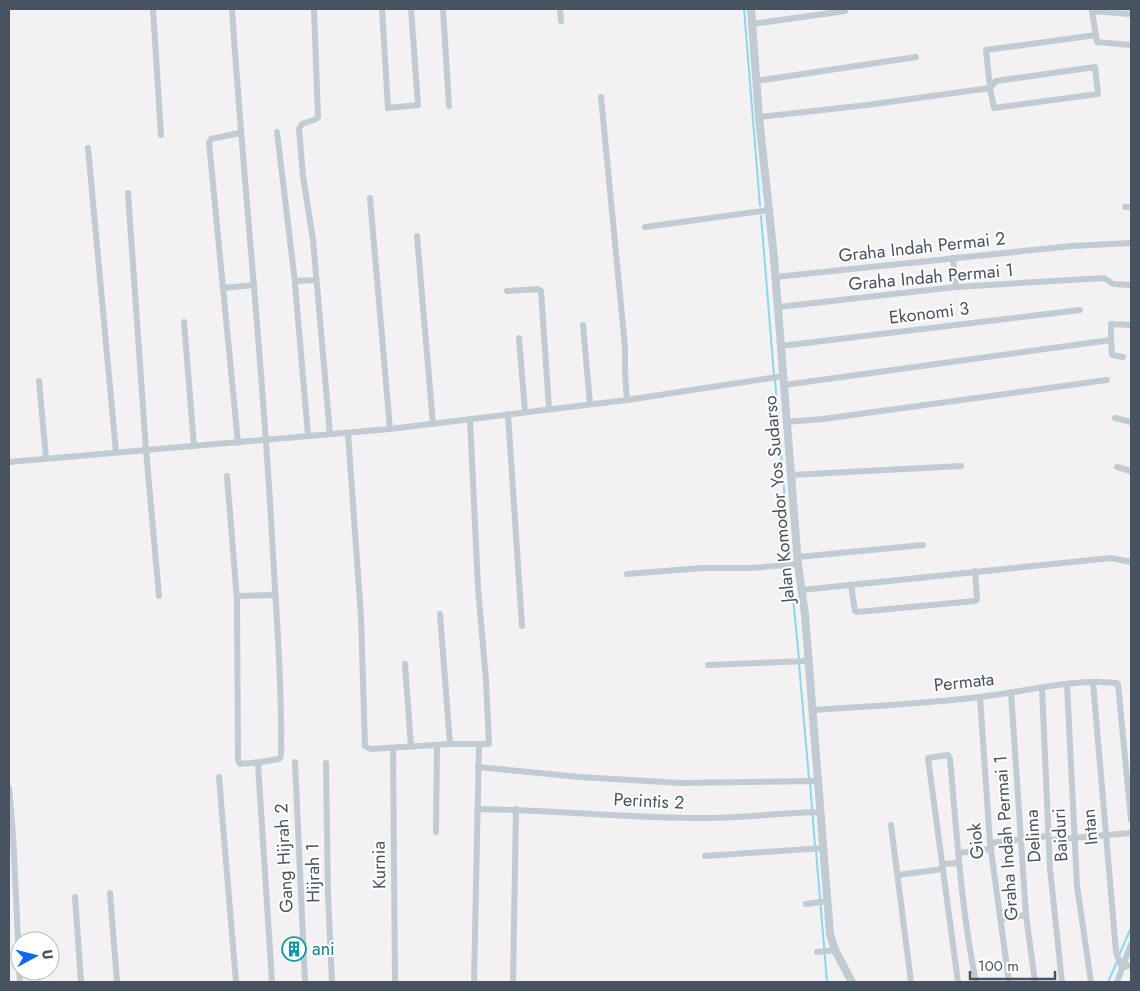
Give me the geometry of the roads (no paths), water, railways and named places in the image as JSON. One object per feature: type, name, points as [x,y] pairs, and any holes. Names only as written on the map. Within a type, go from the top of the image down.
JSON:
[{"type":"street","points":[[154,9],[161,135]]},
{"type":"street","points":[[227,476],[237,596],[238,760],[240,764],[277,760],[281,756],[276,595],[266,440],[240,133],[232,9]]},
{"type":"street","points":[[314,9],[318,117],[302,124],[299,129],[303,176],[313,240],[330,434]]},
{"type":"street","points":[[382,9],[388,108],[418,105],[412,9]]},
{"type":"street","points":[[443,9],[449,106]]},
{"type":"street","points":[[560,9],[561,21]]},
{"type":"street","name":"Jalan Komodor Yos Sudarso","points":[[750,9],[778,307],[796,562],[802,590],[805,662],[812,710],[820,849],[831,950],[852,982]]},
{"type":"street","points":[[1131,14],[1092,10],[1097,42],[1131,45]]},
{"type":"street","points":[[752,24],[845,11]]},
{"type":"street","points":[[759,117],[867,105],[990,88],[996,81],[1095,67],[1098,94],[994,108],[990,88],[986,50],[1096,35]]},
{"type":"street","points":[[756,81],[916,57]]},
{"type":"street","points":[[601,97],[625,347],[627,400]]},
{"type":"street","points":[[277,132],[295,282],[308,435]]},
{"type":"street","points":[[238,442],[209,143],[211,139],[240,133]]},
{"type":"street","points":[[88,148],[116,452]]},
{"type":"street","points":[[128,193],[146,450],[159,596]]},
{"type":"street","points":[[370,198],[390,429]]},
{"type":"street","points":[[645,227],[769,210]]},
{"type":"street","points":[[417,236],[433,424]]},
{"type":"street","name":"Graha Indah Permai 2","points":[[775,278],[1072,246],[1131,243]]},
{"type":"street","points":[[953,258],[956,287]]},
{"type":"street","name":"Graha Indah Permai 1","points":[[778,307],[956,287],[1104,278],[1112,284],[1131,285]]},
{"type":"street","points":[[295,282],[316,280]]},
{"type":"street","points":[[223,288],[254,285]]},
{"type":"street","points":[[507,291],[538,289],[541,291],[549,408]]},
{"type":"street","name":"Ekonomi 3","points":[[781,346],[1080,310]]},
{"type":"street","points":[[184,322],[194,446]]},
{"type":"street","points":[[1123,357],[1112,355],[1112,324],[1131,325]]},
{"type":"street","points":[[583,325],[590,404]]},
{"type":"street","points":[[519,338],[525,411]]},
{"type":"street","points":[[9,462],[390,429],[549,408],[627,400],[767,379],[782,379],[1111,340]]},
{"type":"street","points":[[786,422],[823,419],[1107,380]]},
{"type":"street","points":[[39,381],[46,458]]},
{"type":"street","points":[[508,414],[522,626]]},
{"type":"street","points":[[1116,418],[1131,422]]},
{"type":"street","points":[[348,433],[361,617],[364,746],[370,749],[450,744],[489,744],[486,680],[478,588],[470,419]]},
{"type":"street","points":[[791,475],[962,466]]},
{"type":"street","points":[[1117,467],[1131,471]]},
{"type":"street","points":[[627,574],[702,568],[751,568],[784,565],[923,544]]},
{"type":"street","points":[[802,590],[1111,558],[1131,562]]},
{"type":"street","points":[[851,585],[856,612],[975,601],[975,571]]},
{"type":"street","points":[[237,596],[276,595]]},
{"type":"street","points":[[440,614],[450,744]]},
{"type":"street","points":[[708,665],[805,662]]},
{"type":"street","points":[[405,664],[411,747]]},
{"type":"street","name":"Permata","points":[[812,710],[980,697],[1067,684],[1093,682],[1118,684],[1131,820]]},
{"type":"street","name":"Intan","points":[[1093,682],[1116,952],[1121,966]]},
{"type":"street","name":"Baiduri","points":[[1067,684],[1077,886],[1091,982]]},
{"type":"street","name":"Delima","points":[[1042,688],[1048,838],[1062,982]]},
{"type":"street","name":"Graha Indah Permai 1","points":[[1011,692],[1026,915],[1035,982]]},
{"type":"street","name":"Giok","points":[[980,697],[991,846],[1009,982]]},
{"type":"street","points":[[474,982],[479,745]]},
{"type":"street","points":[[436,832],[437,746]]},
{"type":"street","name":"Kurnia","points":[[393,748],[395,982]]},
{"type":"street","points":[[958,982],[928,758],[930,757],[950,756],[964,915],[976,982]]},
{"type":"street","points":[[260,762],[258,770],[272,982]]},
{"type":"street","name":"Gang Hijrah 2","points":[[295,762],[305,982]]},
{"type":"street","name":"Hijrah 1","points":[[326,763],[328,895],[332,982]]},
{"type":"street","points":[[478,767],[580,777],[681,783],[815,781]]},
{"type":"street","points":[[219,777],[236,982]]},
{"type":"street","points":[[9,788],[20,982]]},
{"type":"street","name":"Perintis 2","points":[[477,809],[516,809],[690,818],[817,812]]},
{"type":"street","points":[[513,982],[516,809]]},
{"type":"street","points":[[891,825],[911,982]]},
{"type":"street","points":[[958,853],[1020,840],[1131,833]]},
{"type":"street","points":[[705,856],[820,849]]},
{"type":"street","points":[[898,875],[959,863]]},
{"type":"street","points":[[110,893],[117,982]]},
{"type":"street","points":[[75,897],[81,982]]},
{"type":"street","points":[[806,904],[826,901]]},
{"type":"street","points":[[1001,919],[1026,915]]},
{"type":"street","points":[[1117,982],[1121,966],[1131,944]]},
{"type":"street","points":[[819,952],[831,950]]},
{"type":"street","points":[[1121,966],[1131,965]]},
{"type":"waterway","points":[[744,9],[760,206]]},
{"type":"waterway","points":[[761,216],[774,375]]},
{"type":"waterway","points":[[775,380],[790,562]]},
{"type":"waterway","points":[[790,567],[799,659]]},
{"type":"waterway","points":[[799,664],[809,779]]},
{"type":"waterway","points":[[810,783],[815,846]]},
{"type":"waterway","points":[[816,851],[827,982]]},
{"type":"waterway","points":[[1119,955],[1131,928]]},
{"type":"waterway","points":[[1108,982],[1117,962]]},
{"type":"place","name":"ani","points":[[294,949]]}]
